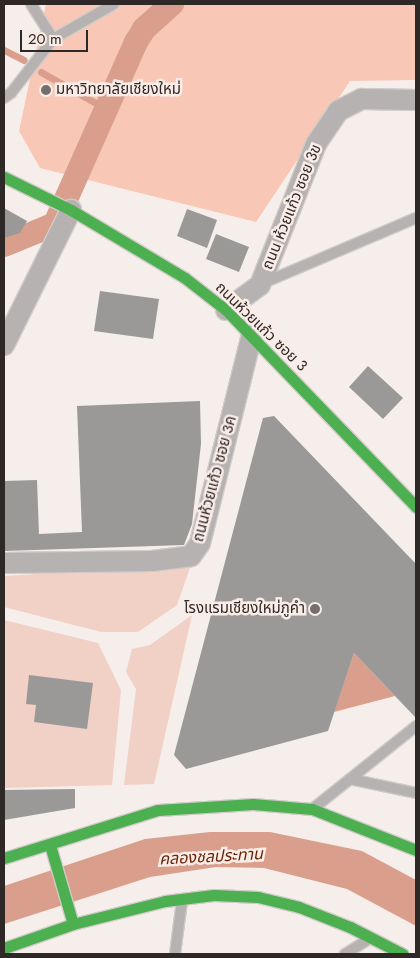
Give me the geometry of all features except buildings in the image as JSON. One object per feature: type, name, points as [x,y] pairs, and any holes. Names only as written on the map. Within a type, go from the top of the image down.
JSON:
[{"type":"main road","name":"ถนนห้วยแก้ว ซอย 3","points":[[4,177],[71,210],[185,278],[226,310],[416,507]]},
{"type":"main road","points":[[4,858],[158,810],[253,804],[312,810],[416,850]]},
{"type":"main road","points":[[50,845],[73,924]]},
{"type":"main road","points":[[11,949],[73,924],[182,899],[214,895],[258,897],[299,906],[371,937],[403,954]]},
{"type":"street","name":"ถนน ห้วยแก้ว ซอย 3ข","points":[[226,310],[260,285],[316,144],[338,112],[362,99],[416,100]]},
{"type":"street","points":[[4,345],[71,210]]},
{"type":"street","name":"ถนนห้วยแก้ว ซอย 3ค","points":[[4,563],[152,561],[191,556],[200,543],[252,335]]},
{"type":"lane","points":[[31,4],[53,39]]},
{"type":"lane","points":[[4,105],[7,95],[53,39],[114,4]]},
{"type":"lane","points":[[260,285],[416,218]]},
{"type":"lane","points":[[312,810],[416,726]]},
{"type":"lane","points":[[350,778],[416,793]]},
{"type":"lane","points":[[175,954],[182,899]]},
{"type":"lane","points":[[344,954],[371,937]]},
{"type":"shaded area","points":[[46,4],[416,4],[416,80],[350,81],[256,222],[40,168],[19,131]]},
{"type":"shaded area","points":[[191,565],[177,605],[138,632],[101,632],[4,607],[4,576]]},
{"type":"shaded area","points":[[192,615],[154,784],[124,785],[136,689],[126,672],[132,649],[150,645]]},
{"type":"shaded area","points":[[4,620],[98,643],[121,690],[112,785],[4,788]]},
{"type":"water","points":[[354,653],[395,696],[334,712]]},
{"type":"water","name":"คลองชลประทาน","points":[[210,832],[270,832],[362,851],[416,880],[416,926],[347,889],[264,868],[216,867],[150,877],[4,924],[4,886],[145,839]]},
{"type":"waterway","points":[[4,245],[55,224],[136,42],[144,29],[172,4]]},
{"type":"waterway","points":[[4,50],[24,60]]},
{"type":"waterway","points":[[41,72],[106,109]]},
{"type":"traffic: fast","points":[[4,177],[71,210],[185,278],[226,310],[416,507]]},
{"type":"traffic: fast","points":[[4,858],[158,810],[253,804],[312,809],[416,850]]},
{"type":"traffic: fast","points":[[50,845],[73,924]]},
{"type":"traffic: fast","points":[[4,948],[73,924],[165,901],[214,895],[258,897],[299,907],[350,927],[403,954]]},
{"type":"place","name":"มหาวิทยาลัยเชียงใหม่","points":[[46,90]]},
{"type":"place","name":"โรงแรมเชียงใหม่ภูคำ","points":[[315,609]]}]
